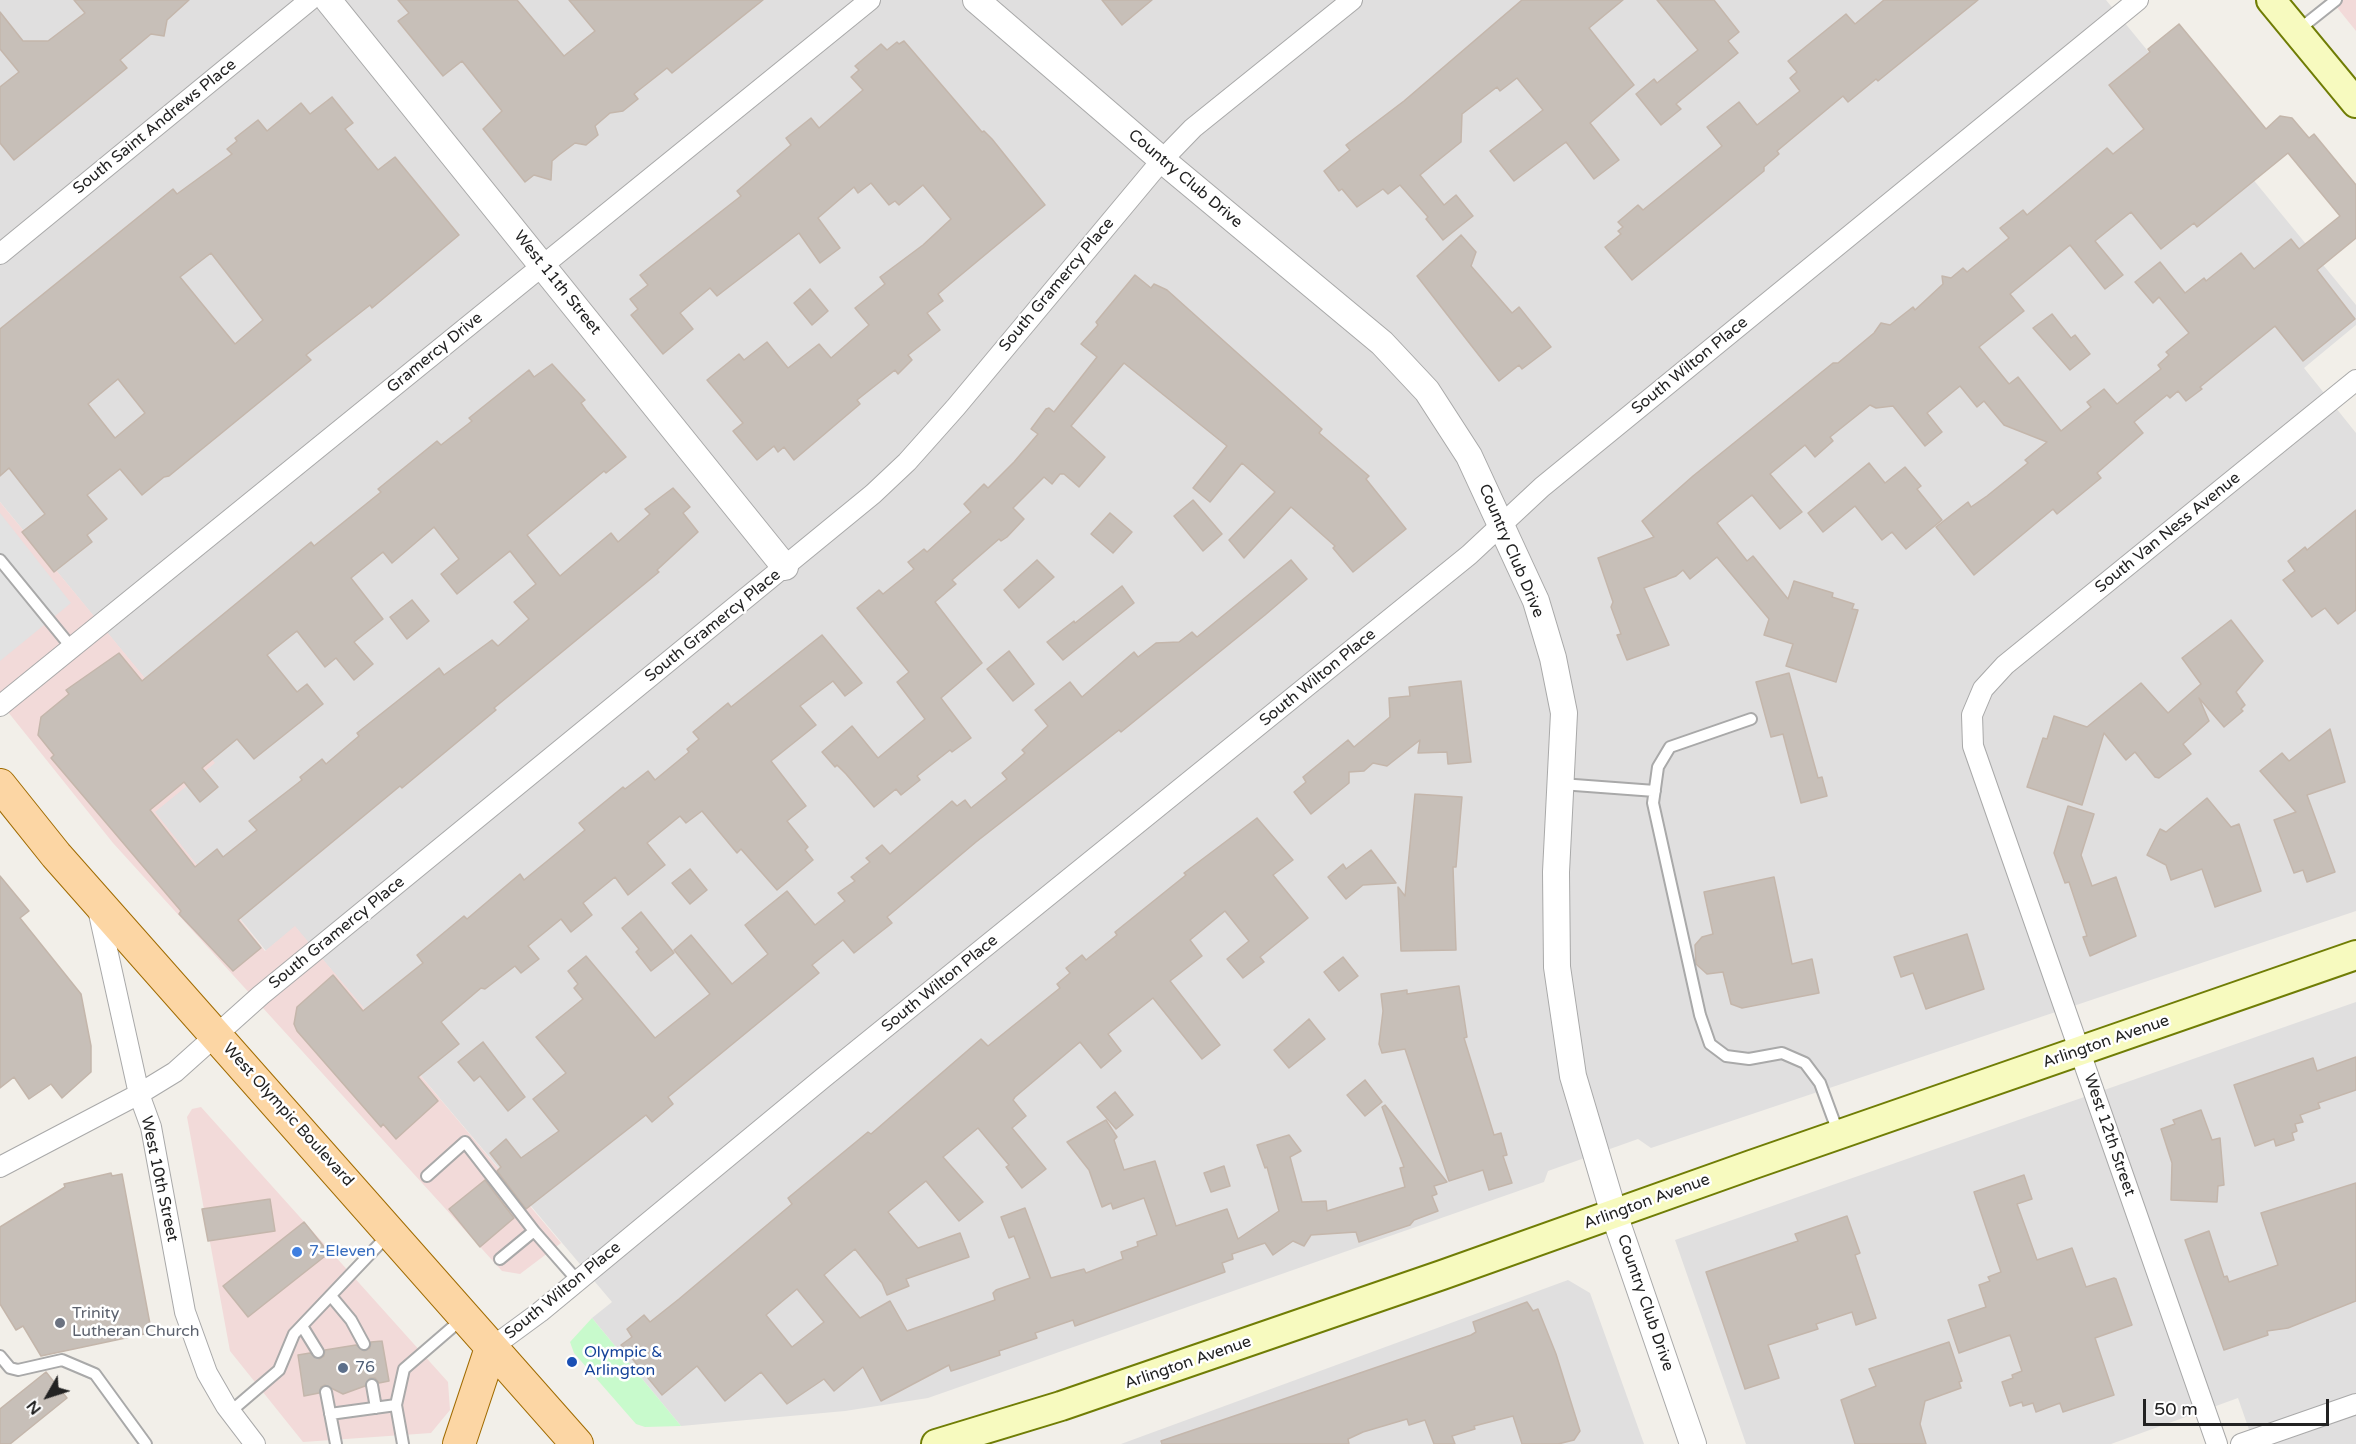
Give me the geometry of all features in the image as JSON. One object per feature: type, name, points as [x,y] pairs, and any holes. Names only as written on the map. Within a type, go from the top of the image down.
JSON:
[{"type":"main road","points":[[2271,0],[2356,103]]},
{"type":"main road","name":"West Olympic Boulevard","points":[[0,785],[96,900],[577,1444]]},
{"type":"main road","name":"Arlington Avenue","points":[[936,1444],[1061,1406],[2356,955]]},
{"type":"main road","points":[[459,1444],[491,1348]]},
{"type":"street","name":"South Saint Andrews Place","points":[[0,254],[310,0]]},
{"type":"street","name":"West 11th Street","points":[[328,0],[785,567]]},
{"type":"street","name":"Gramercy Drive","points":[[0,706],[870,0]]},
{"type":"street","name":"Country Club Drive","points":[[976,0],[1162,160],[1382,343],[1427,392],[1469,456],[1536,601],[1553,658],[1564,714],[1556,872],[1557,967],[1573,1076],[1614,1214],[1693,1444]]},
{"type":"street","name":"South Gramercy Place","points":[[0,1167],[139,1094],[175,1072],[261,995],[785,567],[908,462],[1162,160],[1193,128],[1352,0]]},
{"type":"street","name":"South Wilton Place","points":[[491,1348],[1469,555],[1542,487],[2138,0]]},
{"type":"street","name":"South Van Ness Avenue","points":[[1983,689],[2005,665],[2356,380]]},
{"type":"street","name":"West 12th Street","points":[[1983,689],[1972,715],[1973,746],[2217,1444]]},
{"type":"street","name":"West 10th Street","points":[[96,900],[139,1094],[151,1127],[185,1312],[207,1373],[230,1412],[255,1444]]},
{"type":"street","points":[[2241,1444],[2356,1404]]},
{"type":"lane","points":[[2297,31],[2336,0]]},
{"type":"lane","points":[[0,560],[72,648]]},
{"type":"lane","points":[[1751,719],[1670,747],[1658,767],[1653,803],[1700,1015],[1710,1044],[1726,1056],[1749,1059],[1782,1053],[1805,1063],[1820,1083],[1840,1135]]},
{"type":"lane","points":[[1561,784],[1655,791]]},
{"type":"lane","points":[[427,1176],[465,1142],[534,1231],[577,1280]]},
{"type":"lane","points":[[500,1259],[534,1231]]},
{"type":"lane","points":[[230,1412],[279,1370],[294,1334],[391,1232]]},
{"type":"lane","points":[[331,1296],[351,1320],[364,1344]]},
{"type":"lane","points":[[403,1444],[396,1405],[404,1369],[464,1317]]},
{"type":"lane","points":[[302,1326],[318,1352]]},
{"type":"lane","points":[[0,1356],[10,1368],[18,1370],[62,1360],[95,1374],[146,1444]]},
{"type":"lane","points":[[372,1385],[376,1408]]},
{"type":"lane","points":[[326,1392],[336,1444]]},
{"type":"lane","points":[[330,1414],[396,1405]]},
{"type":"shaded area","points":[[0,0],[2106,0],[2356,305],[2356,325],[2304,368],[2356,433],[2356,911],[1651,1148],[1638,1139],[1548,1171],[1544,1182],[928,1398],[845,1411],[681,1426],[592,1318],[612,1302],[295,927],[266,951],[154,812],[214,763],[0,502]]},
{"type":"shaded area","points":[[2331,0],[2356,0],[2356,31]]},
{"type":"shaded area","points":[[0,502],[215,763],[155,812],[265,951],[295,926],[561,1243],[520,1274],[502,1271],[113,843],[0,702]]},
{"type":"shaded area","points":[[0,513],[71,603],[0,661]]},
{"type":"shaded area","points":[[2356,1002],[2356,1444],[2254,1444],[2238,1398],[2111,1444],[1746,1444],[1675,1240]]},
{"type":"shaded area","points":[[201,1107],[448,1382],[450,1410],[431,1433],[303,1442],[230,1351],[187,1117],[192,1109]]},
{"type":"shaded area","points":[[1568,1280],[1590,1293],[1644,1444],[1121,1444]]},
{"type":"green space","points":[[592,1318],[681,1426],[645,1427],[636,1424],[574,1353],[570,1342]]},
{"type":"building","points":[[74,0],[189,0],[167,20],[164,36],[151,34],[120,60],[127,68],[14,160],[0,143],[0,87],[19,72],[0,49],[0,12],[23,41],[48,41],[85,13]]},
{"type":"building","points":[[398,0],[517,0],[564,56],[595,31],[569,0],[763,0],[672,73],[667,68],[634,94],[638,99],[623,111],[610,113],[595,126],[598,135],[586,145],[575,143],[559,155],[552,161],[551,180],[534,175],[525,182],[483,129],[502,111],[462,61],[443,76],[398,21],[409,13]]},
{"type":"building","points":[[1102,0],[1152,0],[1122,25]]},
{"type":"building","points":[[1522,0],[1623,0],[1589,28],[1634,85],[1590,123],[1619,160],[1594,179],[1566,142],[1514,181],[1490,151],[1543,110],[1517,78],[1500,91],[1497,87],[1462,114],[1461,142],[1420,175],[1444,205],[1456,195],[1473,216],[1443,240],[1426,219],[1428,217],[1400,185],[1388,194],[1383,189],[1357,207],[1342,189],[1339,191],[1324,171],[1350,150],[1346,145],[1404,101]]},
{"type":"building","points":[[1657,0],[1714,0],[1739,32],[1728,41],[1738,53],[1676,104],[1681,109],[1661,125],[1636,94],[1654,79],[1657,83],[1698,50]]},
{"type":"building","points":[[1884,0],[1978,0],[1878,81],[1876,79],[1848,102],[1843,96],[1777,151],[1779,154],[1764,167],[1764,171],[1632,280],[1605,247],[1621,234],[1618,231],[1623,227],[1618,222],[1638,205],[1643,210],[1722,146],[1707,127],[1739,102],[1757,125],[1800,91],[1790,78],[1797,72],[1788,61],[1846,14],[1855,24]]},
{"type":"building","points":[[2179,24],[2266,129],[2280,116],[2292,118],[2309,138],[2314,134],[2356,185],[2356,238],[2317,270],[2355,319],[2303,361],[2275,326],[2186,401],[2178,391],[2170,398],[2167,395],[2134,422],[2143,433],[2097,473],[2101,478],[2057,514],[2053,509],[1974,575],[1936,527],[1968,502],[1971,507],[1987,496],[2028,463],[2025,460],[2047,442],[2004,425],[1984,401],[1977,407],[1960,386],[1927,413],[1942,432],[1925,446],[1893,406],[1876,408],[1870,405],[1830,437],[1833,441],[1815,457],[1805,445],[1770,474],[1802,512],[1780,529],[1752,495],[1717,523],[1747,561],[1753,556],[1788,599],[1794,581],[1833,593],[1832,597],[1854,604],[1852,609],[1858,610],[1836,682],[1786,666],[1793,644],[1764,635],[1769,619],[1717,557],[1690,579],[1683,570],[1676,576],[1644,588],[1669,645],[1627,660],[1617,635],[1621,634],[1598,558],[1654,537],[1642,521],[1693,476],[1833,363],[1838,363],[1874,333],[1881,323],[1890,325],[1913,307],[1915,310],[1943,284],[1942,276],[1951,278],[1963,268],[1967,272],[2009,238],[2000,228],[2023,210],[2027,215],[2107,148],[2113,154],[2144,129],[2109,85],[2150,52],[2148,49]],"holes":[[[2288,153],[2340,216],[2299,249],[2291,239],[2254,269],[2241,253],[2206,281],[2204,278],[2185,293],[2160,262],[2135,282],[2153,303],[2159,297],[2189,333],[2166,352],[2169,355],[2158,365],[2161,369],[2117,404],[2104,389],[2087,402],[2091,407],[2061,431],[2018,377],[2009,384],[1979,347],[2024,311],[2010,294],[2070,245],[2105,289],[2123,275],[2095,241],[2131,212],[2161,249],[2194,223],[2197,227]]]},
{"type":"building","points":[[904,41],[982,132],[984,131],[992,139],[1045,205],[938,294],[943,301],[927,313],[940,330],[908,355],[912,360],[898,374],[895,370],[857,400],[860,404],[794,460],[784,447],[778,452],[774,446],[757,460],[733,431],[743,423],[707,380],[739,354],[744,360],[767,342],[788,368],[819,344],[831,358],[869,325],[855,308],[885,284],[880,277],[923,245],[951,219],[923,185],[899,205],[895,201],[889,205],[871,183],[858,193],[854,187],[818,218],[840,248],[820,263],[799,233],[717,296],[710,288],[680,313],[693,329],[663,354],[631,315],[638,309],[630,299],[648,285],[640,275],[741,196],[737,191],[791,145],[786,138],[811,118],[819,128],[863,90],[851,77],[859,70],[855,66],[881,44],[887,50],[897,42],[899,44]]},
{"type":"building","points":[[332,97],[353,123],[345,129],[378,170],[395,157],[459,235],[372,308],[370,305],[306,355],[311,360],[169,476],[164,477],[142,495],[120,469],[87,495],[107,519],[87,535],[92,542],[54,572],[22,532],[45,514],[9,468],[0,476],[0,329],[173,189],[177,194],[232,154],[227,149],[237,141],[235,138],[258,120],[267,131],[301,103],[310,114]],"holes":[[[211,253],[263,320],[235,344],[180,277]],[[118,379],[145,413],[115,438],[88,404]]]},
{"type":"building","points":[[1461,235],[1476,252],[1471,266],[1512,313],[1519,307],[1551,347],[1522,369],[1519,365],[1499,381],[1417,276]]},
{"type":"building","points":[[1135,275],[1151,288],[1154,284],[1167,290],[1322,429],[1319,433],[1369,476],[1366,479],[1406,529],[1353,572],[1333,548],[1335,546],[1291,507],[1244,558],[1229,540],[1275,492],[1242,463],[1210,502],[1193,488],[1227,446],[1124,363],[1071,426],[1105,457],[1079,487],[1064,474],[1060,474],[1052,484],[1044,477],[1013,508],[1024,519],[1007,537],[1001,541],[999,539],[952,580],[956,584],[935,602],[982,663],[941,698],[971,738],[952,752],[950,750],[917,776],[920,780],[901,795],[896,789],[874,807],[846,774],[837,765],[835,767],[822,752],[852,726],[878,758],[925,719],[897,682],[909,672],[857,608],[879,590],[883,594],[914,569],[908,562],[924,549],[927,552],[971,512],[964,504],[984,484],[988,488],[1038,434],[1031,429],[1046,409],[1049,408],[1054,412],[1097,357],[1081,344]]},
{"type":"building","points":[[810,289],[828,311],[812,325],[794,303]]},
{"type":"building","points":[[2052,314],[2071,338],[2075,335],[2090,354],[2070,370],[2033,328]]},
{"type":"building","points":[[552,364],[585,400],[581,403],[586,410],[626,457],[606,473],[604,471],[527,535],[560,576],[611,533],[618,542],[650,514],[645,509],[673,488],[690,507],[683,513],[698,532],[657,570],[659,572],[494,708],[496,710],[238,920],[261,948],[233,971],[179,914],[181,911],[51,758],[54,755],[38,735],[41,717],[69,694],[66,690],[119,653],[142,681],[311,542],[314,546],[381,492],[378,489],[437,441],[441,445],[472,421],[469,418],[529,370],[534,377]],"holes":[[[434,527],[459,559],[441,574],[457,594],[510,551],[536,584],[514,602],[529,619],[498,646],[492,640],[444,675],[439,668],[357,733],[359,736],[326,764],[322,759],[300,777],[302,780],[249,821],[257,830],[223,857],[217,849],[195,867],[150,810],[184,782],[200,802],[218,787],[202,768],[237,739],[254,759],[323,704],[307,684],[297,692],[267,655],[297,631],[325,667],[336,658],[354,680],[373,664],[354,642],[383,619],[351,578],[383,552],[392,563]]]},
{"type":"building","points":[[1869,463],[1885,483],[1905,467],[1921,486],[1917,489],[1942,520],[1906,549],[1892,532],[1882,540],[1855,506],[1823,532],[1808,513]]},
{"type":"building","points":[[1193,500],[1222,534],[1203,551],[1174,516]]},
{"type":"building","points":[[2356,510],[2356,610],[2338,624],[2325,608],[2312,617],[2283,580],[2295,571],[2288,561],[2305,547],[2307,550]]},
{"type":"building","points":[[1110,513],[1132,532],[1113,553],[1091,534]]},
{"type":"building","points":[[1037,560],[1054,577],[1019,608],[1004,590]]},
{"type":"building","points":[[1291,560],[1307,579],[1265,615],[1121,732],[1119,730],[976,842],[887,917],[892,923],[854,953],[843,940],[812,965],[819,973],[668,1097],[673,1104],[652,1122],[646,1115],[526,1209],[497,1171],[501,1167],[490,1153],[506,1139],[521,1158],[559,1131],[533,1099],[566,1073],[536,1037],[583,999],[574,988],[578,984],[568,971],[586,956],[655,1038],[710,994],[674,950],[691,935],[732,984],[768,954],[745,925],[787,891],[815,925],[845,901],[838,893],[855,881],[851,877],[870,862],[866,858],[882,845],[890,854],[952,801],[957,806],[965,800],[971,808],[1007,779],[1002,773],[1025,753],[1022,750],[1048,726],[1035,710],[1070,682],[1082,697],[1134,652],[1138,657],[1156,643],[1179,642],[1192,632],[1197,637]]},
{"type":"building","points":[[1122,586],[1134,603],[1063,660],[1047,642]]},
{"type":"building","points":[[412,600],[429,621],[407,639],[390,617]]},
{"type":"building","points":[[2231,620],[2263,661],[2236,692],[2245,705],[2241,709],[2243,711],[2224,727],[2199,698],[2209,721],[2183,744],[2191,754],[2159,778],[2155,777],[2135,752],[2126,760],[2104,733],[2082,805],[2027,787],[2043,738],[2047,739],[2054,716],[2087,727],[2141,683],[2168,713],[2201,684],[2182,658]]},
{"type":"building","points":[[822,635],[862,683],[845,696],[833,681],[800,706],[816,725],[771,761],[806,806],[787,821],[808,847],[805,850],[813,860],[777,890],[741,849],[737,853],[702,811],[686,823],[680,816],[647,843],[665,865],[628,895],[615,877],[583,903],[592,915],[571,932],[561,919],[528,946],[539,959],[521,973],[515,966],[485,989],[481,988],[441,1022],[459,1044],[418,1077],[438,1101],[396,1139],[383,1124],[381,1127],[297,1031],[294,1024],[297,1007],[333,975],[363,1011],[423,963],[417,955],[464,916],[467,919],[520,874],[524,880],[585,830],[579,823],[623,787],[625,789],[648,771],[655,780],[689,752],[687,749],[699,739],[693,732],[728,703],[731,707]]},
{"type":"building","points":[[1009,651],[1034,684],[1013,701],[987,669]]},
{"type":"building","points":[[1789,673],[1818,778],[1822,777],[1827,796],[1801,803],[1783,734],[1771,737],[1756,682]]},
{"type":"building","points":[[1461,681],[1471,762],[1448,764],[1447,752],[1418,753],[1420,740],[1387,766],[1373,763],[1364,771],[1349,772],[1349,783],[1311,814],[1294,792],[1306,782],[1303,777],[1348,740],[1354,747],[1390,717],[1389,698],[1410,696],[1409,687]]},
{"type":"building","points":[[2330,729],[2345,782],[2307,795],[2335,872],[2307,882],[2303,870],[2294,873],[2274,820],[2296,812],[2260,771],[2282,753],[2289,761]]},
{"type":"building","points":[[1415,794],[1462,797],[1456,867],[1453,867],[1456,950],[1401,951],[1398,887],[1405,896]]},
{"type":"building","points":[[2207,798],[2231,827],[2239,824],[2261,891],[2215,907],[2202,869],[2171,880],[2166,865],[2147,855],[2160,829],[2166,832]]},
{"type":"building","points":[[2068,806],[2094,814],[2081,855],[2092,886],[2116,877],[2136,936],[2090,956],[2083,937],[2087,936],[2069,882],[2065,883],[2054,853]]},
{"type":"building","points":[[1257,818],[1293,860],[1273,875],[1308,918],[1260,957],[1264,962],[1243,978],[1227,959],[1249,941],[1225,911],[1190,940],[1202,956],[1170,981],[1220,1045],[1202,1059],[1153,998],[1108,1034],[1121,1051],[1101,1068],[1080,1042],[1013,1100],[1026,1116],[1012,1128],[1046,1169],[1022,1188],[1006,1167],[1009,1165],[978,1128],[943,1157],[983,1202],[959,1221],[926,1181],[888,1212],[918,1248],[960,1233],[969,1257],[906,1279],[909,1286],[887,1295],[882,1283],[855,1249],[824,1275],[860,1318],[890,1301],[907,1331],[995,1300],[993,1293],[996,1290],[1030,1278],[1014,1236],[1009,1238],[1001,1217],[1025,1208],[1051,1278],[1084,1269],[1086,1273],[1123,1259],[1121,1252],[1138,1246],[1137,1242],[1157,1235],[1144,1198],[1113,1209],[1111,1203],[1102,1207],[1089,1170],[1067,1142],[1106,1120],[1117,1137],[1114,1140],[1124,1170],[1155,1161],[1176,1226],[1227,1209],[1238,1239],[1279,1211],[1267,1167],[1265,1168],[1257,1145],[1279,1138],[1289,1135],[1301,1151],[1290,1157],[1302,1202],[1326,1201],[1327,1211],[1405,1187],[1400,1168],[1404,1167],[1382,1107],[1385,1105],[1447,1182],[1434,1186],[1437,1194],[1432,1196],[1438,1211],[1414,1220],[1410,1225],[1359,1242],[1356,1232],[1311,1235],[1304,1246],[1293,1241],[1273,1255],[1265,1243],[1232,1254],[1233,1259],[1222,1263],[1225,1272],[1075,1326],[1073,1320],[1035,1333],[1037,1338],[999,1351],[1000,1355],[951,1371],[949,1365],[881,1401],[863,1367],[834,1391],[824,1379],[787,1404],[761,1372],[725,1401],[697,1366],[662,1395],[621,1345],[632,1337],[627,1329],[644,1315],[650,1322],[679,1299],[792,1204],[788,1198],[868,1132],[871,1134],[981,1039],[988,1046],[1060,988],[1057,984],[1070,973],[1066,968],[1082,955],[1086,960],[1117,935],[1115,932],[1186,875],[1184,873]],"holes":[[[797,1289],[824,1322],[792,1347],[766,1315]]]},
{"type":"building","points":[[1371,850],[1396,883],[1363,885],[1346,899],[1328,877],[1343,864],[1346,869]]},
{"type":"building","points":[[690,869],[707,890],[690,904],[672,883]]},
{"type":"building","points":[[0,876],[29,911],[20,918],[81,994],[91,1046],[91,1072],[62,1098],[51,1084],[29,1099],[14,1077],[0,1088]]},
{"type":"building","points":[[1774,877],[1792,964],[1812,959],[1819,993],[1742,1008],[1731,1004],[1723,972],[1707,974],[1696,964],[1695,945],[1702,937],[1713,934],[1704,892]]},
{"type":"building","points":[[641,912],[674,953],[651,971],[636,952],[639,949],[622,928]]},
{"type":"building","points":[[1967,934],[1984,989],[1926,1009],[1913,973],[1901,977],[1894,957]]},
{"type":"building","points":[[1343,957],[1358,976],[1339,991],[1324,972]]},
{"type":"building","points":[[1459,986],[1467,1037],[1464,1038],[1494,1135],[1501,1133],[1507,1155],[1503,1156],[1512,1183],[1489,1190],[1483,1170],[1449,1181],[1405,1049],[1382,1053],[1379,1044],[1383,1011],[1381,994],[1407,990],[1407,994]]},
{"type":"building","points":[[1309,1019],[1325,1039],[1289,1068],[1274,1050]]},
{"type":"building","points":[[483,1042],[525,1097],[508,1111],[480,1076],[474,1081],[458,1062]]},
{"type":"building","points":[[2356,1057],[2356,1090],[2318,1103],[2320,1108],[2300,1115],[2303,1122],[2295,1124],[2297,1131],[2292,1133],[2294,1140],[2276,1146],[2274,1139],[2255,1146],[2234,1085],[2313,1058],[2317,1071]]},
{"type":"building","points":[[1365,1080],[1382,1102],[1365,1116],[1347,1095]]},
{"type":"building","points":[[1115,1092],[1133,1115],[1116,1129],[1097,1107]]},
{"type":"building","points":[[2201,1110],[2212,1140],[2220,1138],[2224,1185],[2218,1186],[2217,1202],[2171,1200],[2172,1163],[2161,1129],[2175,1124],[2173,1120]]},
{"type":"building","points":[[1224,1166],[1230,1186],[1211,1192],[1204,1173]]},
{"type":"building","points":[[111,1173],[112,1176],[122,1174],[150,1324],[147,1324],[149,1333],[41,1356],[23,1326],[16,1330],[0,1304],[0,1227],[65,1187],[64,1184]]},
{"type":"building","points":[[2024,1175],[2032,1199],[2017,1204],[2037,1260],[2072,1248],[2086,1287],[2116,1279],[2132,1325],[2095,1338],[2114,1395],[2063,1412],[2060,1403],[2036,1412],[2033,1403],[2023,1406],[2022,1402],[2010,1406],[2002,1382],[2022,1371],[2010,1335],[1959,1353],[1948,1320],[1986,1307],[1979,1285],[1990,1281],[1988,1277],[2001,1272],[1974,1192]]},
{"type":"building","points":[[485,1180],[514,1218],[480,1247],[449,1209]]},
{"type":"building","points":[[2356,1183],[2356,1301],[2288,1328],[2267,1331],[2268,1335],[2224,1350],[2185,1240],[2209,1231],[2224,1277],[2227,1276],[2229,1282],[2278,1265],[2261,1213]]},
{"type":"building","points":[[270,1199],[275,1231],[208,1241],[202,1209]]},
{"type":"building","points":[[1847,1216],[1860,1253],[1855,1255],[1876,1318],[1856,1325],[1852,1312],[1816,1324],[1818,1329],[1768,1345],[1779,1378],[1745,1389],[1706,1272],[1798,1241],[1795,1234]]},
{"type":"building","points":[[304,1222],[329,1253],[248,1317],[223,1286]]},
{"type":"building","points":[[1527,1302],[1533,1311],[1538,1309],[1556,1354],[1580,1431],[1574,1440],[1558,1444],[1522,1444],[1513,1416],[1474,1426],[1475,1429],[1452,1436],[1455,1444],[1434,1444],[1425,1420],[1409,1425],[1407,1419],[1363,1432],[1348,1439],[1349,1444],[1162,1444],[1161,1441],[1471,1335],[1476,1332],[1473,1322]]},
{"type":"building","points":[[382,1341],[389,1381],[379,1383],[375,1378],[370,1378],[365,1386],[343,1394],[325,1385],[321,1387],[319,1393],[304,1396],[298,1355],[310,1353],[319,1359],[324,1356],[325,1350],[356,1345],[364,1351],[370,1348],[371,1342]]},
{"type":"building","points":[[1949,1342],[1962,1381],[1959,1382],[1961,1388],[1925,1401],[1920,1424],[1926,1444],[1855,1444],[1841,1400],[1876,1386],[1869,1369]]},
{"type":"building","points":[[46,1372],[67,1398],[10,1444],[0,1444],[0,1409]]},
{"type":"place","name":"7-Eleven","points":[[297,1252]]},
{"type":"place","name":"Trinity Lutheran Church","points":[[60,1323]]},
{"type":"place","name":"Olympic & Arlington","points":[[572,1362]]},
{"type":"place","name":"76","points":[[343,1368]]}]
